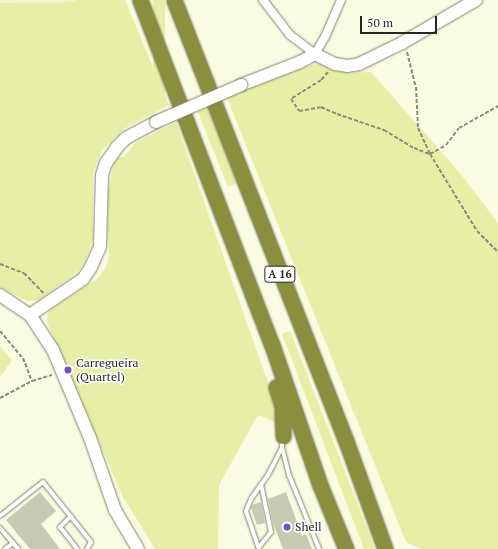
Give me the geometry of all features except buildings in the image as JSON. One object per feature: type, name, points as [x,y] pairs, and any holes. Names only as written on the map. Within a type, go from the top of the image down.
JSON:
[{"type":"highway","name":"A 16","points":[[140,0],[272,345],[320,485],[346,549]]},
{"type":"highway","name":"A 16","points":[[174,0],[346,441],[385,549]]},
{"type":"highway","points":[[272,345],[271,368],[282,406],[282,441]]},
{"type":"highway","points":[[346,441],[394,549]]},
{"type":"street","points":[[263,0],[290,35],[315,54],[335,64],[347,66],[359,64],[402,43],[476,0]]},
{"type":"street","points":[[30,315],[83,279],[92,267],[100,247],[102,175],[106,163],[117,147],[126,138],[156,122],[241,85],[300,62],[315,54],[325,37],[341,0]]},
{"type":"street","points":[[0,295],[30,315],[53,350],[90,438],[115,510],[138,549]]},
{"type":"lane","points":[[259,548],[246,511],[282,441]]},
{"type":"lane","points":[[282,441],[289,475],[319,549]]},
{"type":"lane","points":[[0,516],[43,482],[91,542],[87,549]]},
{"type":"lane","points":[[259,548],[270,532],[261,484]]},
{"type":"lane","points":[[70,516],[60,527],[77,549]]},
{"type":"lane","points":[[0,528],[18,549]]},
{"type":"lane","points":[[4,549],[13,543]]},
{"type":"path","points":[[402,43],[406,50],[416,87],[418,128],[430,154],[477,231],[498,252]]},
{"type":"path","points":[[335,64],[321,80],[291,99],[299,111],[321,107],[384,130],[414,148],[430,154],[446,145],[459,128],[498,106]]},
{"type":"path","points":[[0,264],[24,274],[50,301]]},
{"type":"path","points":[[0,331],[23,358],[32,381]]},
{"type":"path","points":[[0,398],[32,381],[63,371]]},
{"type":"shaded area","points":[[0,0],[75,0],[74,2],[0,15]]},
{"type":"green space","points":[[75,0],[125,0],[169,105],[125,128],[102,150],[93,173],[93,240],[84,264],[76,273],[39,300],[27,301],[0,287],[0,3],[74,2]]},
{"type":"green space","points":[[153,0],[165,0],[165,102],[153,102]]},
{"type":"green space","points":[[326,63],[350,73],[371,72],[459,172],[498,223],[498,549],[421,549],[406,542],[227,98],[244,90],[311,65]]},
{"type":"green space","points":[[207,108],[237,183],[228,187],[198,112]]},
{"type":"green space","points":[[176,122],[276,405],[277,423],[258,415],[219,485],[218,549],[155,549],[122,495],[46,320],[50,310],[97,279],[106,268],[109,254],[107,196],[115,158],[124,157],[135,143]]},
{"type":"green space","points":[[290,331],[375,549],[364,549],[282,334]]},
{"type":"green space","points":[[0,346],[12,360],[0,377]]},
{"type":"place","name":"Carregueira (Quartel)","points":[[68,370]]},
{"type":"place","name":"Shell","points":[[287,527]]}]
